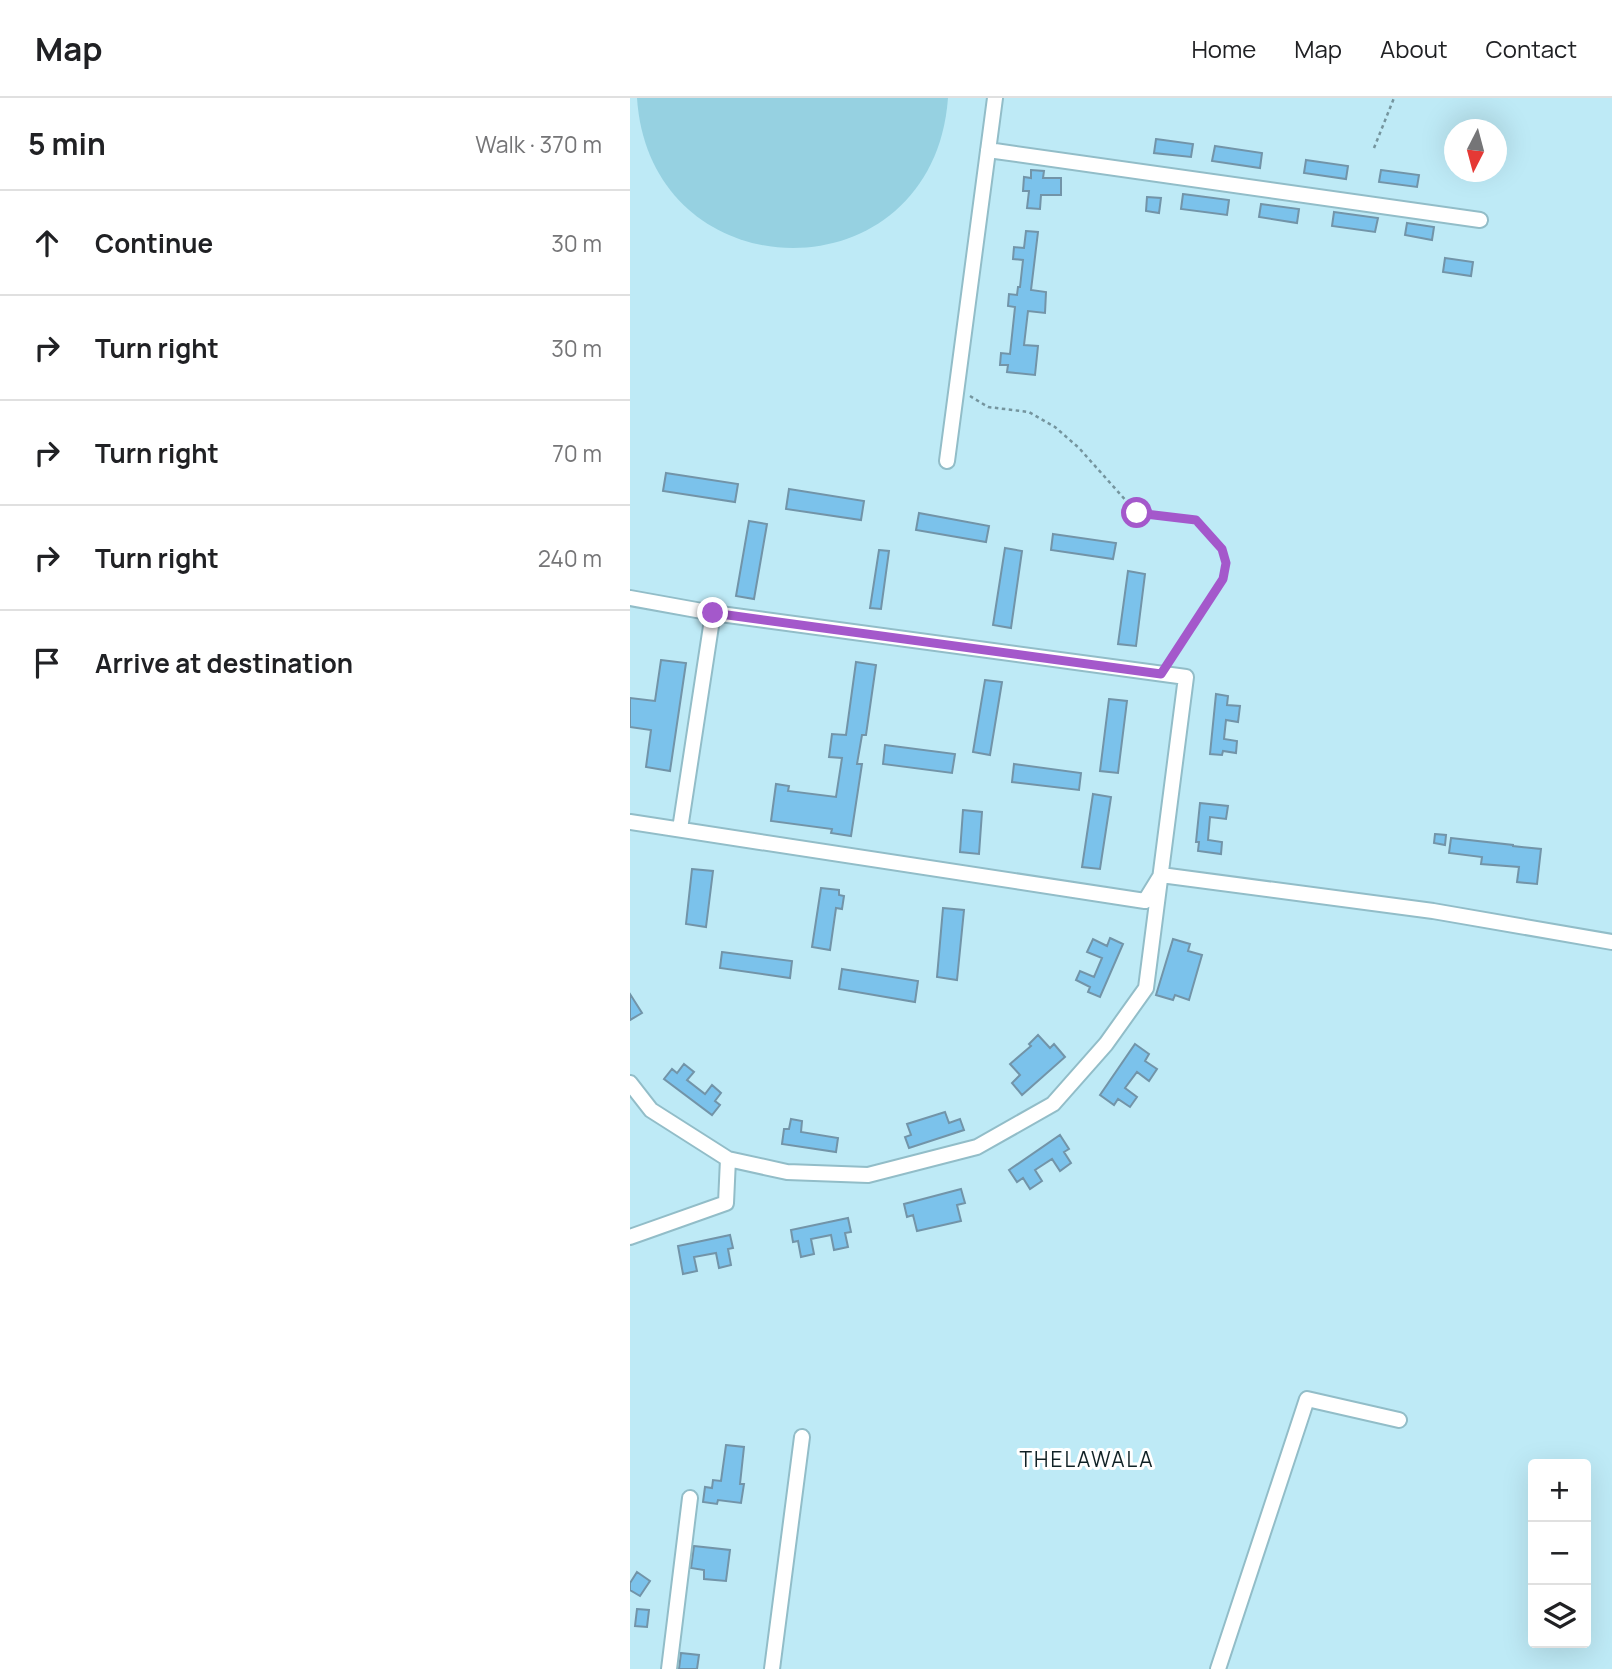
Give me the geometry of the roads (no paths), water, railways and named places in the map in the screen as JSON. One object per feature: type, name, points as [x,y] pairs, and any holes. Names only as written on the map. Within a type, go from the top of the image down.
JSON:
[{"type":"street","points":[[947,461],[995,98]]},
{"type":"street","points":[[988,150],[1480,219]]},
{"type":"street","points":[[630,598],[713,613],[1186,677],[1146,988],[1106,1044],[1053,1104],[977,1147],[867,1175],[787,1172],[728,1159],[651,1110],[630,1083]]},
{"type":"street","points":[[680,829],[713,613]]},
{"type":"street","points":[[630,822],[1145,901],[1161,876]]},
{"type":"street","points":[[1161,876],[1433,911],[1612,942]]},
{"type":"street","points":[[630,1237],[726,1203],[728,1159]]},
{"type":"street","points":[[1218,1669],[1307,1399],[1399,1420]]},
{"type":"street","points":[[772,1669],[802,1437]]},
{"type":"street","points":[[669,1669],[690,1498]]},
{"type":"district","name":"THELAWALA","points":[[1087,1460]]}]
